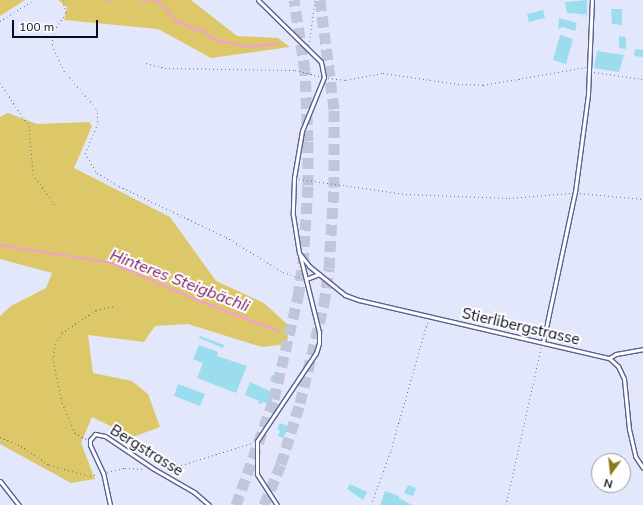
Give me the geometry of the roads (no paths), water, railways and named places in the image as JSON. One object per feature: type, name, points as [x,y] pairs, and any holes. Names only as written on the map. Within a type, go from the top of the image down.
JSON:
[{"type":"lane","points":[[258,0],[309,48],[321,62],[324,77],[302,131],[294,178],[293,215],[299,253],[319,332],[319,343],[316,353],[257,441],[257,474],[261,484],[277,505]]},
{"type":"lane","points":[[543,342],[575,192],[590,72],[592,0]]},
{"type":"lane","name":"Stierlibergstrasse","points":[[299,253],[319,274],[345,294],[359,300],[609,358]]},
{"type":"lane","points":[[306,279],[319,274]]},
{"type":"lane","points":[[643,349],[616,354],[609,358],[618,366],[624,379],[629,429],[635,456],[643,468]]},
{"type":"lane","name":"Bergstrasse","points":[[110,505],[103,473],[90,441],[96,434],[102,434],[154,469],[194,492],[209,505]]},
{"type":"lane","points":[[0,482],[19,505]]},
{"type":"waterway","points":[[105,0],[114,0]]},
{"type":"waterway","points":[[141,0],[153,0]]},
{"type":"waterway","points":[[157,0],[179,23],[205,32],[215,40],[247,47],[278,44]]},
{"type":"waterway","name":"Hinteres Steigbächli","points":[[0,245],[113,263],[197,300],[279,331]]},
{"type":"tunnel","points":[[236,505],[274,399],[298,297],[303,263],[308,185],[308,141],[305,71],[294,0]]},
{"type":"tunnel","points":[[264,505],[281,464],[300,403],[324,304],[329,268],[334,187],[334,109],[320,0]]}]
